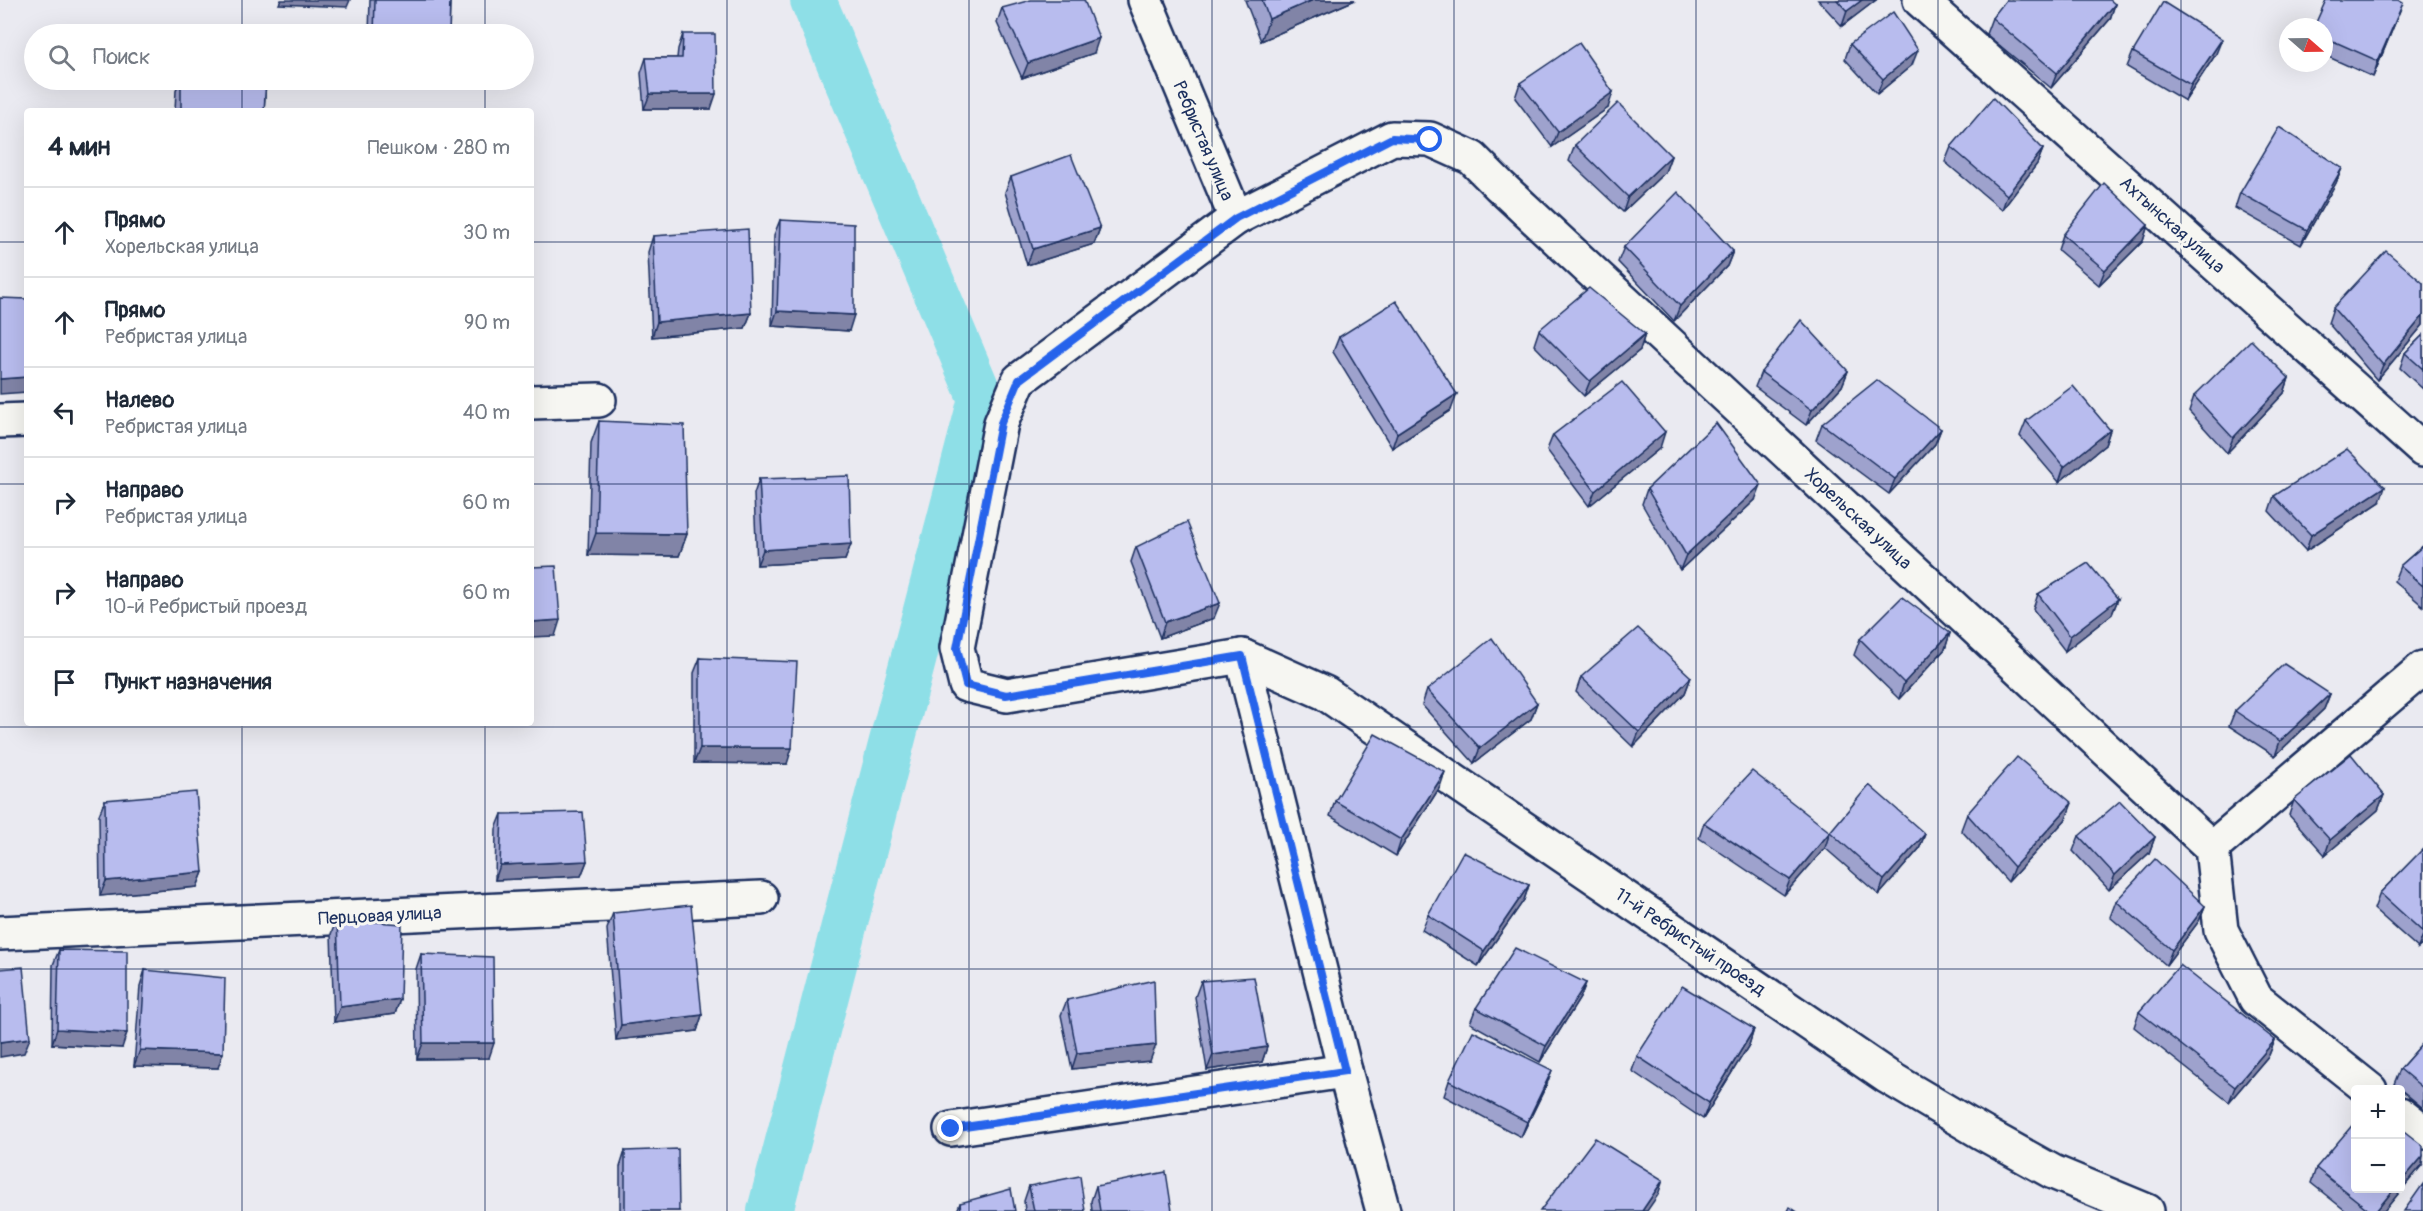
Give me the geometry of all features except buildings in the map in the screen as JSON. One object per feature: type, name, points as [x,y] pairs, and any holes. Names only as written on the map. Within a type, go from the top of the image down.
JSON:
[{"type":"street","name":"Ребристая улица","points":[[1145,0],[1236,218],[1019,380],[1001,423],[957,648],[966,685],[1006,695],[1242,656]]},
{"type":"street","name":"Ахтынская улица","points":[[1920,0],[2423,450]]},
{"type":"street","name":"Хорельская улица","points":[[1236,218],[1392,138],[1430,140],[1472,158],[1517,203],[2212,848]]},
{"type":"street","points":[[534,402],[599,400]]},
{"type":"street","points":[[0,421],[24,420]]},
{"type":"street","points":[[1242,656],[1345,1071],[1383,1211]]},
{"type":"street","name":"11-й Ребристый проезд","points":[[1242,656],[1325,693],[1888,1077],[2054,1172],[2147,1211]]},
{"type":"street","points":[[2365,1085],[2256,999],[2221,930],[2212,848],[2423,668]]},
{"type":"street","name":"Перцовая улица","points":[[0,933],[761,898]]},
{"type":"street","points":[[951,1129],[1345,1071]]},
{"type":"street","points":[[2405,1118],[2423,1131]]},
{"type":"waterway","points":[[770,1211],[981,399],[813,0]]},
{"type":"route","points":[[951,1129],[1345,1071],[1242,656],[1006,695],[966,685],[957,648],[1001,423],[1019,380],[1236,218],[1392,138],[1430,140]]}]
